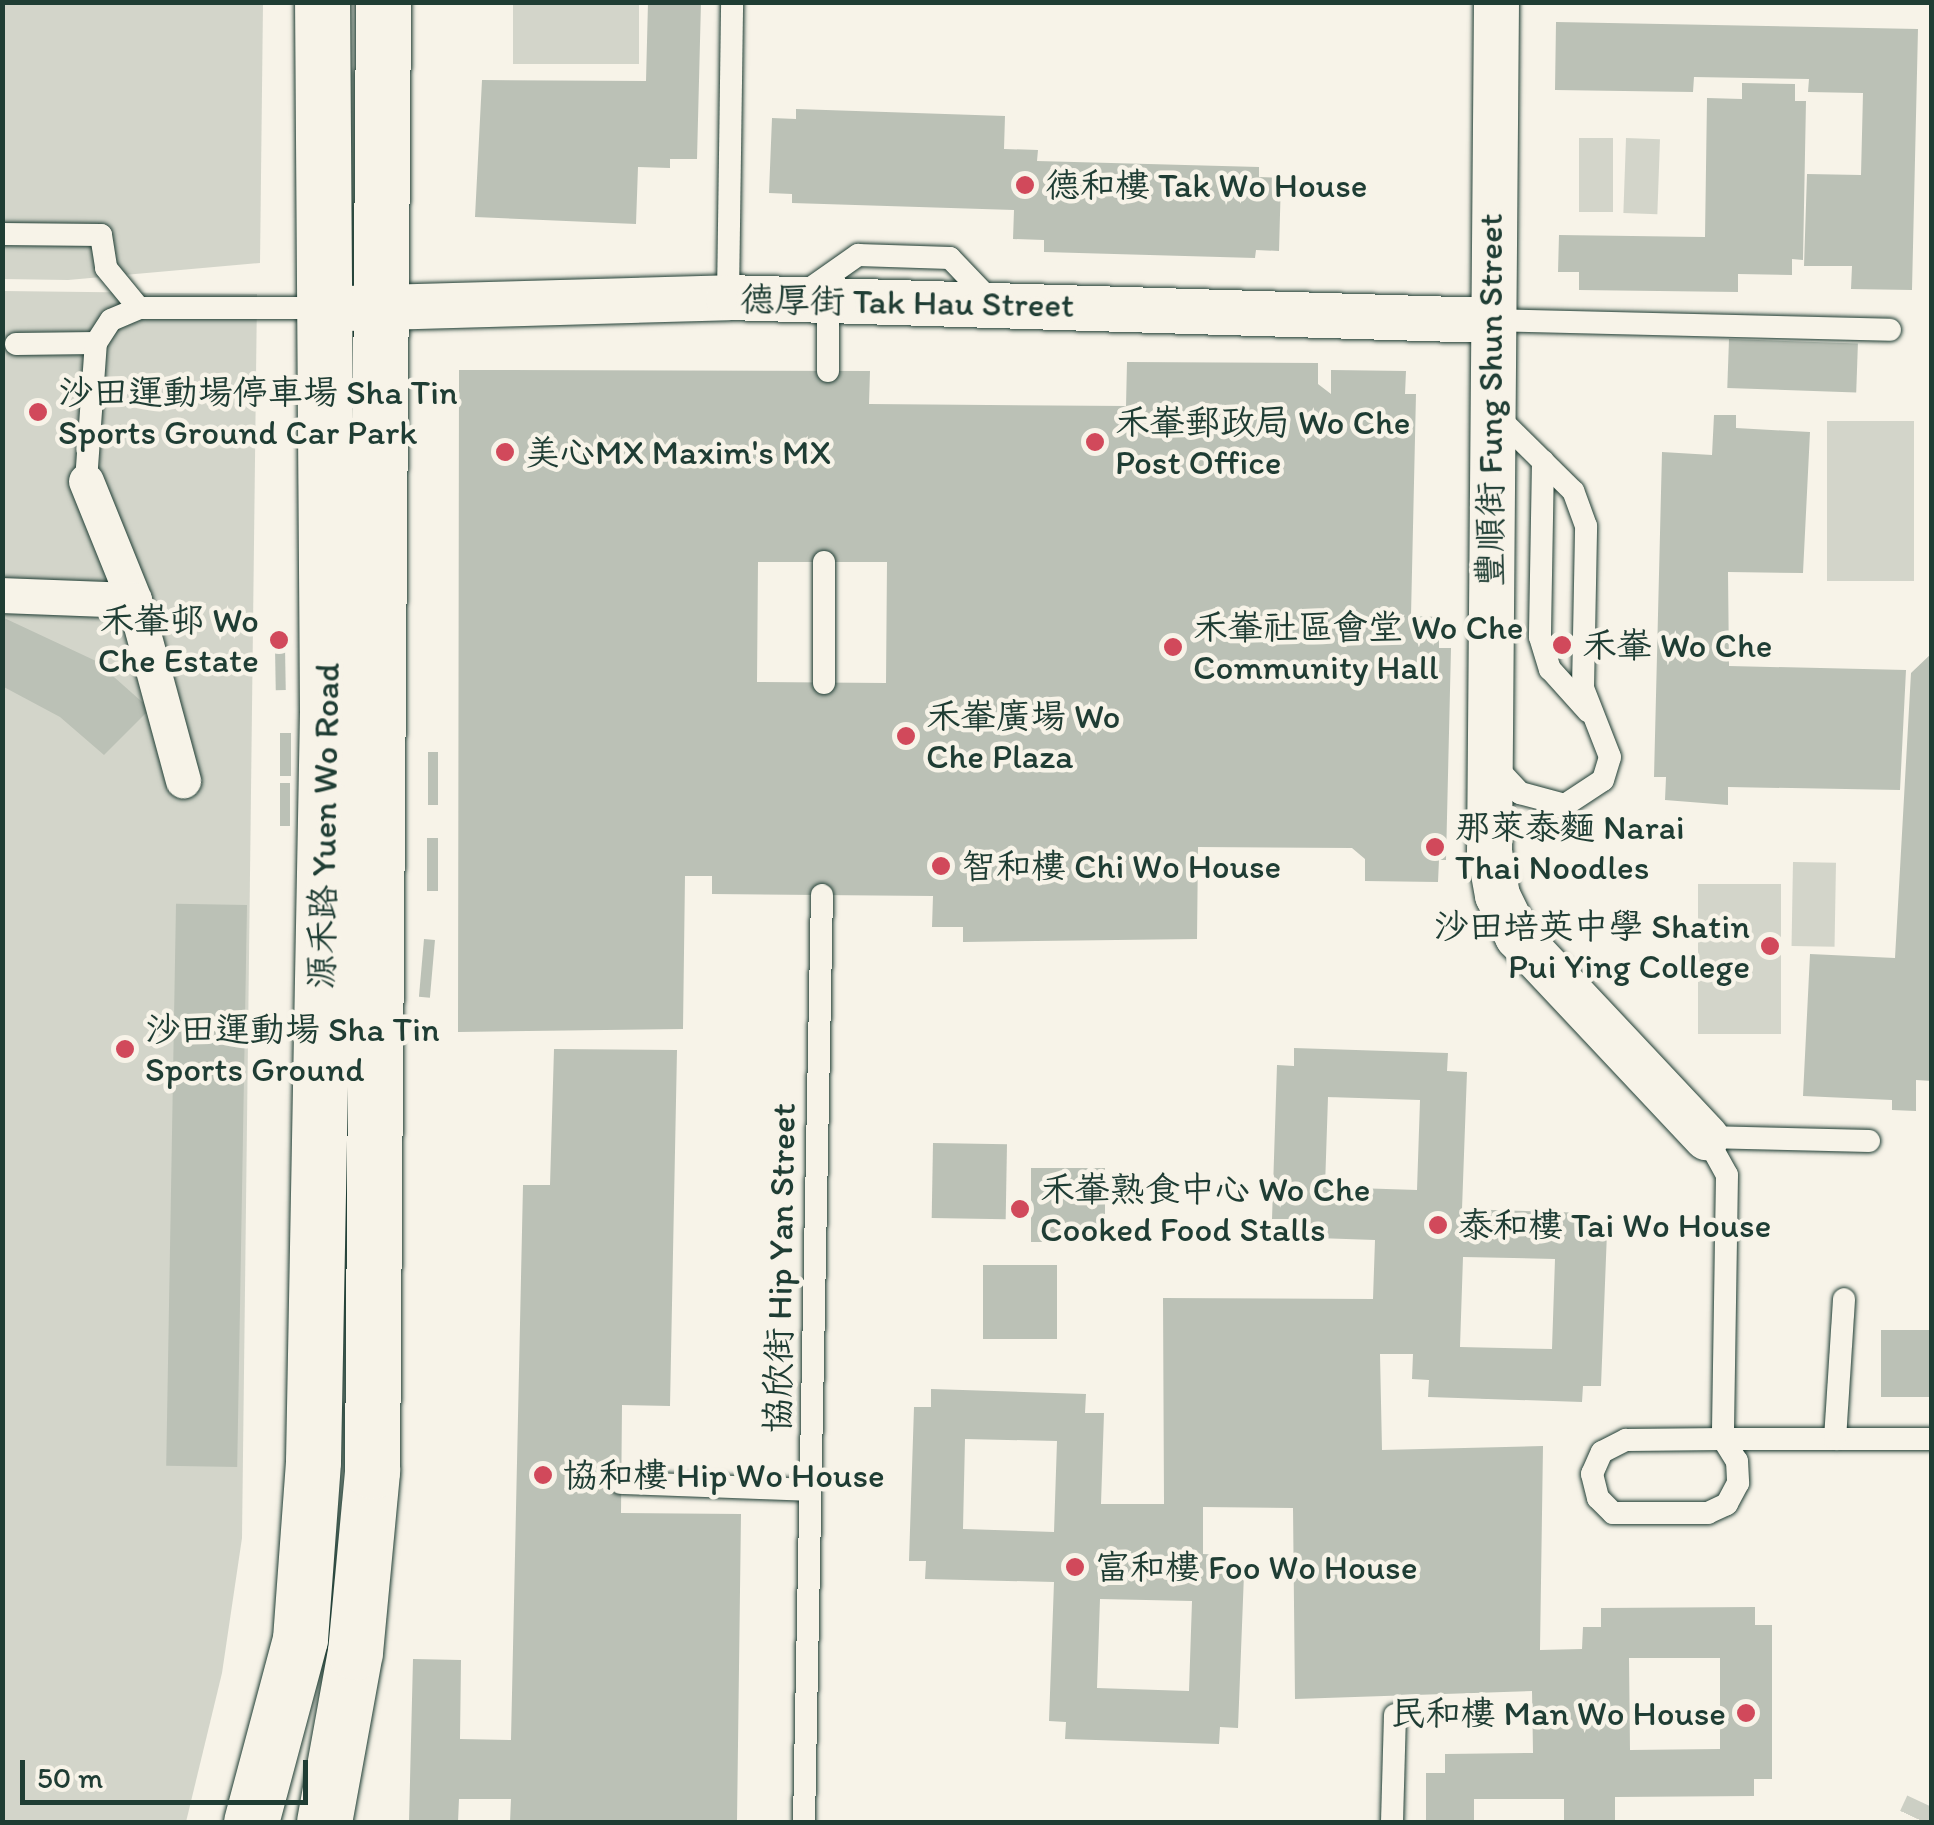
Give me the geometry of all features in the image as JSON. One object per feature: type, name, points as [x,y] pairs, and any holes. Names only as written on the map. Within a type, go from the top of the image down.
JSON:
[{"type":"main road","name":"源禾路 Yuen Wo Road","points":[[251,1822],[300,1639],[313,1461],[327,710],[322,2]]},
{"type":"main road","name":"源禾路 Yuen Wo Road","points":[[324,1822],[354,1652],[372,1471],[384,307],[383,2]]},
{"type":"street","name":"豐順街 Fung Shun Street","points":[[1496,2],[1488,320],[1488,757],[1489,851],[1497,895],[1518,936],[1706,1137]]},
{"type":"street","name":"德厚街 Tak Hau Street","points":[[326,308],[728,297],[1488,320]]},
{"type":"street","points":[[86,481],[134,600],[182,780]]},
{"type":"street","points":[[2,596],[134,600]]},
{"type":"lane","points":[[728,297],[732,2]]},
{"type":"lane","points":[[2,234],[101,234],[106,268],[139,308]]},
{"type":"lane","points":[[812,300],[828,371]]},
{"type":"lane","points":[[86,481],[96,343],[110,320],[139,308],[326,308]]},
{"type":"lane","points":[[1488,320],[1890,330]]},
{"type":"lane","points":[[16,344],[96,343]]},
{"type":"lane","points":[[1488,407],[1573,491],[1586,526],[1583,688],[1610,757],[1603,780],[1565,806],[1520,793],[1488,757]]},
{"type":"lane","points":[[1543,461],[1540,637],[1550,669],[1593,716]]},
{"type":"lane","points":[[824,562],[824,683]]},
{"type":"lane","name":"協欣街 Hip Yan Street","points":[[804,1822],[822,895]]},
{"type":"lane","points":[[1869,1140],[1706,1137],[1727,1175],[1722,1439],[1737,1461],[1738,1483],[1727,1504],[1708,1513],[1613,1513],[1598,1498],[1592,1474],[1602,1452],[1626,1440],[1722,1439],[1932,1440]]},
{"type":"lane","points":[[1835,1439],[1844,1299]]},
{"type":"lane","points":[[621,1483],[810,1490]]},
{"type":"lane","points":[[1392,1822],[1395,1715]]},
{"type":"shaded area","points":[[3,3],[263,3],[260,263],[68,280],[3,279]]},
{"type":"shaded area","points":[[513,3],[639,3],[639,64],[513,64]]},
{"type":"shaded area","points":[[1579,138],[1613,138],[1613,212],[1579,212]]},
{"type":"shaded area","points":[[1626,138],[1660,139],[1657,214],[1623,213]]},
{"type":"shaded area","name":"沙田運動場 Sha Tin Sports Ground","points":[[3,291],[257,294],[242,1538],[222,1673],[186,1822],[3,1822]]},
{"type":"shaded area","points":[[1827,421],[1914,421],[1914,581],[1827,581]]},
{"type":"shaded area","points":[[1793,862],[1836,863],[1835,947],[1792,946]]},
{"type":"shaded area","points":[[1698,884],[1781,884],[1781,1034],[1698,1034]]},
{"type":"building","points":[[648,2],[701,2],[697,159],[670,159],[670,168],[638,167],[636,224],[475,217],[482,80],[646,81]]},
{"type":"building","points":[[1556,22],[1918,29],[1912,290],[1851,289],[1852,266],[1804,266],[1807,174],[1861,175],[1863,93],[1808,92],[1809,79],[1694,77],[1693,92],[1555,90]]},
{"type":"building","points":[[1742,83],[1795,84],[1795,101],[1806,101],[1803,260],[1792,259],[1792,275],[1738,274],[1738,292],[1579,290],[1579,272],[1558,272],[1559,235],[1705,237],[1707,98],[1742,99]]},
{"type":"building","name":"德和樓 Tak Wo House","points":[[796,109],[1005,116],[1004,149],[1038,150],[1037,161],[1259,167],[1259,177],[1281,178],[1279,251],[1256,250],[1255,258],[1044,252],[1044,240],[1013,239],[1014,210],[792,203],[792,194],[769,193],[772,118],[796,119]]},
{"type":"building","points":[[1729,339],[1858,344],[1856,392],[1727,388]]},
{"type":"building","name":"禾輋廣場 Wo Che Plaza","points":[[1127,362],[1318,363],[1318,384],[1331,394],[1331,370],[1406,371],[1405,394],[1416,394],[1411,616],[1439,617],[1439,648],[1451,648],[1446,860],[1439,860],[1438,882],[1365,881],[1365,859],[1352,848],[1198,847],[1197,939],[963,942],[963,927],[932,927],[933,896],[712,894],[712,876],[685,876],[683,1029],[458,1032],[459,370],[870,371],[869,404],[1126,406]],"holes":[[[758,562],[887,562],[886,683],[757,682]]]},
{"type":"building","points":[[1714,415],[1736,415],[1736,428],[1810,432],[1803,573],[1728,572],[1729,666],[1906,670],[1900,790],[1728,787],[1728,805],[1665,800],[1666,777],[1654,777],[1662,452],[1712,455]]},
{"type":"building","points":[[2,617],[96,661],[150,709],[104,755],[60,717],[2,686]]},
{"type":"building","points":[[275,647],[285,647],[286,690],[276,690]]},
{"type":"building","points":[[1932,653],[1932,1081],[1916,1080],[1916,1111],[1892,1110],[1892,1100],[1803,1096],[1810,954],[1895,958],[1911,673]]},
{"type":"building","points":[[280,733],[291,733],[291,776],[280,776]]},
{"type":"building","points":[[428,752],[438,752],[438,805],[428,805]]},
{"type":"building","points":[[280,783],[290,783],[290,826],[280,826]]},
{"type":"building","points":[[427,838],[438,838],[438,891],[427,891]]},
{"type":"building","points":[[176,904],[247,905],[237,1467],[166,1466]]},
{"type":"building","points":[[424,939],[435,940],[430,998],[419,997]]},
{"type":"building","points":[[1294,1048],[1448,1053],[1447,1071],[1467,1072],[1462,1209],[1588,1213],[1587,1232],[1607,1232],[1601,1386],[1583,1386],[1582,1402],[1428,1397],[1429,1380],[1412,1379],[1413,1354],[1380,1354],[1382,1450],[1543,1446],[1540,1650],[1582,1649],[1583,1627],[1601,1627],[1601,1608],[1755,1607],[1755,1625],[1772,1625],[1772,1779],[1754,1779],[1754,1796],[1615,1797],[1615,1822],[1564,1822],[1564,1799],[1474,1799],[1474,1822],[1426,1822],[1426,1773],[1445,1773],[1445,1754],[1533,1753],[1532,1691],[1295,1699],[1293,1508],[1203,1507],[1203,1554],[1225,1555],[1224,1573],[1244,1574],[1238,1728],[1220,1727],[1219,1744],[1065,1739],[1066,1722],[1049,1721],[1054,1582],[925,1579],[926,1561],[909,1561],[914,1407],[931,1407],[931,1389],[1086,1394],[1085,1413],[1104,1413],[1101,1504],[1164,1504],[1163,1298],[1373,1299],[1375,1240],[1288,1237],[1289,1219],[1272,1219],[1277,1065],[1294,1066]],"holes":[[[1328,1097],[1420,1100],[1417,1190],[1325,1187]],[[1463,1257],[1555,1259],[1552,1349],[1460,1347]],[[965,1439],[1057,1441],[1054,1532],[963,1529]],[[1100,1599],[1192,1601],[1189,1691],[1097,1688]],[[1629,1658],[1720,1658],[1720,1749],[1630,1750]]]},
{"type":"building","points":[[554,1049],[677,1050],[670,1406],[622,1405],[621,1513],[741,1514],[737,1822],[510,1822],[511,1799],[459,1799],[458,1822],[409,1822],[413,1659],[461,1660],[460,1739],[511,1740],[523,1185],[550,1185]]},
{"type":"building","points":[[933,1143],[1007,1144],[1006,1219],[932,1218]]},
{"type":"building","points":[[1031,1168],[1105,1168],[1105,1242],[1031,1242]]},
{"type":"building","points":[[983,1265],[1057,1265],[1057,1339],[983,1339]]},
{"type":"building","points":[[1881,1330],[1932,1330],[1932,1397],[1881,1397]]},
{"type":"tunnel","points":[[1925,1822],[1932,1807]]},
{"type":"place","name":"德和樓 Tak Wo House","points":[[1025,185]]},
{"type":"place","name":"沙田運動場停車場 Sha Tin Sports Ground Car Park","points":[[38,412]]},
{"type":"place","name":"禾輋郵政局 Wo Che Post Office","points":[[1095,442]]},
{"type":"place","name":"美心MX Maxim's MX","points":[[505,452]]},
{"type":"place","name":"禾輋邨 Wo Che Estate","points":[[279,640]]},
{"type":"place","name":"禾輋 Wo Che","points":[[1562,645]]},
{"type":"place","name":"禾輋社區會堂 Wo Che Community Hall","points":[[1173,647]]},
{"type":"place","name":"禾輋廣場 Wo Che Plaza","points":[[906,736]]},
{"type":"place","name":"那萊泰麵 Narai Thai Noodles","points":[[1435,847]]},
{"type":"place","name":"智和樓 Chi Wo House","points":[[941,866]]},
{"type":"place","name":"沙田培英中學 Shatin Pui Ying College","points":[[1770,946]]},
{"type":"place","name":"沙田運動場 Sha Tin Sports Ground","points":[[125,1049]]},
{"type":"place","name":"禾輋熟食中心 Wo Che Cooked Food Stalls","points":[[1020,1209]]},
{"type":"place","name":"泰和樓 Tai Wo House","points":[[1438,1225]]},
{"type":"place","name":"協和樓 Hip Wo House","points":[[543,1475]]},
{"type":"place","name":"富和樓 Foo Wo House","points":[[1075,1567]]},
{"type":"place","name":"民和樓 Man Wo House","points":[[1746,1713]]}]
